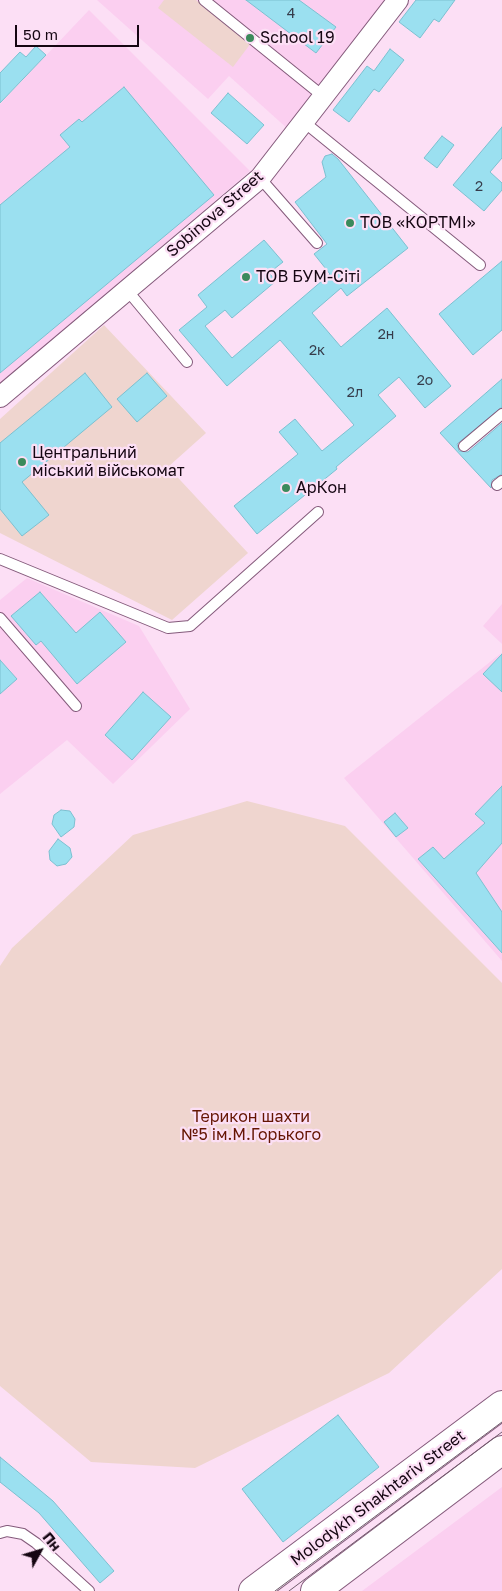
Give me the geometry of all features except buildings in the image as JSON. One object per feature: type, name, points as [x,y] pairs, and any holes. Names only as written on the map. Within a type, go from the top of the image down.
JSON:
[{"type":"main road","name":"Molodykh Shakhtariv Street","points":[[253,1591],[502,1405]]},
{"type":"main road","points":[[315,1591],[502,1450]]},
{"type":"street","name":"Sobinova Street","points":[[0,397],[260,178],[398,0]]},
{"type":"lane","points":[[204,0],[324,97]]},
{"type":"lane","points":[[304,122],[480,265]]},
{"type":"lane","points":[[260,178],[317,243]]},
{"type":"lane","points":[[127,290],[187,362]]},
{"type":"lane","points":[[464,446],[502,414]]},
{"type":"lane","points":[[0,559],[168,628],[190,626],[318,512]]},
{"type":"lane","points":[[0,618],[76,706]]},
{"type":"lane","points":[[0,1533],[7,1531],[23,1534],[36,1543],[89,1591]]},
{"type":"shaded area","name":"School 19","points":[[97,0],[390,0],[289,130],[229,76],[208,99]]},
{"type":"shaded area","points":[[89,10],[250,171],[0,384],[0,104]]},
{"type":"shaded area","points":[[27,578],[139,626],[190,709],[113,784],[67,740],[0,794],[0,600]]},
{"type":"shaded area","points":[[502,604],[502,644],[483,626]]},
{"type":"shaded area","points":[[500,654],[502,656],[502,961],[344,778]]},
{"type":"shaded area","points":[[502,1487],[502,1591],[362,1591]]},
{"type":"green space","points":[[164,0],[196,0],[251,43],[233,67],[158,8]]},
{"type":"green space","points":[[104,325],[206,433],[168,467],[248,553],[172,620],[0,533],[0,419]]},
{"type":"green space","name":"Терикон шахти №5 ім.М.Горького","points":[[247,801],[345,826],[502,983],[502,1269],[389,1373],[195,1468],[91,1462],[0,1386],[0,966],[12,948],[133,835]]},
{"type":"tram line","points":[[275,1591],[502,1422]]},
{"type":"tram line","points":[[289,1591],[502,1432]]},
{"type":"place","name":"School 19","points":[[250,38]]},
{"type":"place","name":"ТОВ «КОРТМІ»","points":[[350,223]]},
{"type":"place","name":"ТОВ БУМ-Сіті","points":[[246,277]]},
{"type":"place","name":"Центральний міський військомат","points":[[22,462]]},
{"type":"place","name":"АрКон","points":[[286,488]]}]
